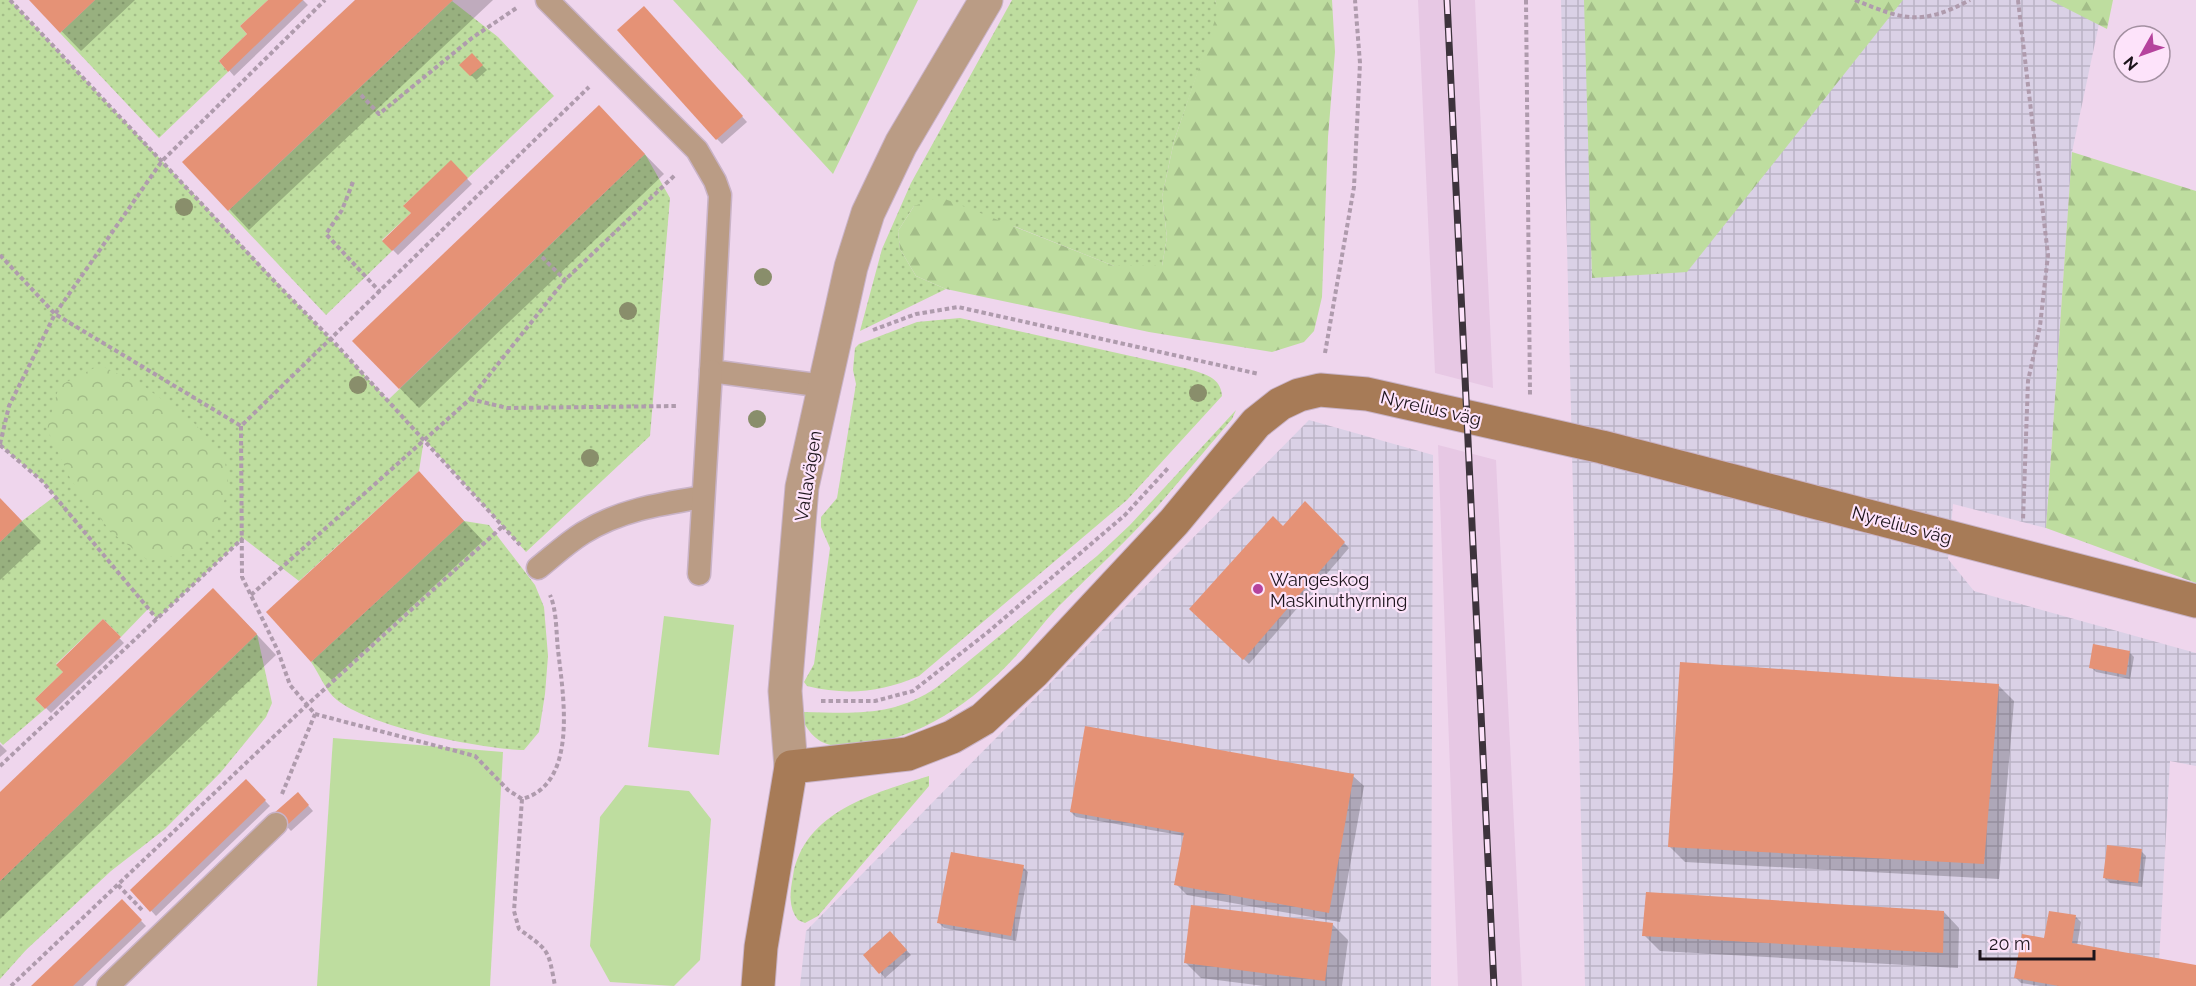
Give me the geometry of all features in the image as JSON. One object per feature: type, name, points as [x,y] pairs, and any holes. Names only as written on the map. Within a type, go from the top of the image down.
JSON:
[{"type":"street","name":"Vallavägen","points":[[758,986],[761,947],[791,767],[786,700],[802,487],[850,267],[868,213],[901,144],[986,0]]},
{"type":"street","name":"Nyrelius väg","points":[[791,767],[908,754],[952,736],[983,719],[1034,672],[1174,522],[1257,423],[1280,404],[1299,395],[1320,390],[1366,394],[1602,447],[2196,601]]},
{"type":"lane","points":[[547,0],[697,150],[715,181],[720,195],[699,574]]},
{"type":"lane","points":[[711,371],[824,386]]},
{"type":"lane","points":[[538,568],[582,534],[618,515],[651,505],[703,497]]},
{"type":"lane","points":[[108,986],[276,824]]},
{"type":"path","points":[[10,0],[332,340],[424,438],[538,568],[553,602],[565,708],[564,732],[557,763],[550,780],[534,796],[522,799],[508,790],[476,756],[315,714],[291,685],[278,651],[242,577],[241,426],[332,340],[610,65]]},
{"type":"path","points":[[157,619],[42,481],[0,444],[9,406],[54,314],[162,161],[325,0]]},
{"type":"path","points":[[1335,358],[1324,356],[1354,187],[1360,63],[1355,0]]},
{"type":"path","points":[[1526,0],[1530,405]]},
{"type":"path","points":[[1855,0],[1899,17],[1914,19],[1948,12],[1971,0]]},
{"type":"path","points":[[2018,0],[2048,255],[2040,326],[2028,381],[2022,532]]},
{"type":"path","points":[[361,95],[379,114],[472,38],[519,6]]},
{"type":"path","points":[[250,595],[470,399],[566,280],[654,197],[697,150]]},
{"type":"path","points":[[353,182],[342,210],[326,234],[380,292]]},
{"type":"path","points":[[0,255],[54,314],[241,426]]},
{"type":"path","points":[[542,257],[566,280]]},
{"type":"path","points":[[833,346],[916,314],[958,307],[1263,375]]},
{"type":"path","points":[[470,399],[507,408],[655,408],[707,404]]},
{"type":"path","points":[[786,700],[875,701],[913,691],[988,632],[1125,515],[1171,465]]},
{"type":"path","points":[[11,986],[307,705],[503,526]]},
{"type":"path","points":[[0,766],[243,538]]},
{"type":"path","points":[[276,824],[270,812],[280,798],[315,714]]},
{"type":"path","points":[[522,799],[514,911],[519,929],[534,938],[547,952],[555,986]]},
{"type":"shaded area","points":[[1418,0],[1475,0],[1493,388],[1435,373]]},
{"type":"shaded area","points":[[1561,0],[2104,0],[2072,152],[2046,528],[1953,504],[1948,559],[1974,591],[2196,653],[2196,766],[2170,761],[2158,980],[2196,986],[1585,986]]},
{"type":"shaded area","points":[[1309,420],[1433,455],[1431,986],[800,986],[806,931]]},
{"type":"shaded area","points":[[1438,445],[1496,460],[1522,986],[1458,986]]},
{"type":"green space","points":[[0,0],[10,0],[388,400],[645,154],[670,198],[650,436],[526,552],[424,439],[419,471],[299,581],[243,538],[157,619],[148,609],[121,637],[103,619],[56,664],[63,672],[35,699],[45,709],[3,745],[0,742],[0,542],[22,521],[55,496],[42,481],[0,445]]},
{"type":"green space","points":[[95,0],[268,0],[240,26],[247,34],[219,61],[228,72],[159,138],[60,33]]},
{"type":"green space","points":[[673,0],[918,0],[833,174]]},
{"type":"green space","points":[[1012,0],[1215,0],[1219,11],[1174,141],[1162,197],[1167,237],[1162,266],[1114,266],[1016,227],[914,206],[898,231],[900,249],[916,276],[946,289],[860,331],[882,249],[911,183]]},
{"type":"green space","points":[[1215,0],[1332,0],[1335,52],[1328,137],[1322,297],[1314,331],[1304,342],[1272,352],[1149,332],[946,289],[916,276],[900,249],[898,231],[914,206],[940,197],[1114,266],[1162,266],[1167,237],[1162,197],[1174,141],[1218,11]]},
{"type":"green space","points":[[1584,0],[1903,0],[1687,272],[1592,278]]},
{"type":"green space","points":[[2050,0],[2113,0],[2107,29]]},
{"type":"green space","points":[[452,1],[498,37],[554,96],[468,178],[451,161],[404,205],[411,213],[382,240],[392,251],[326,315],[228,211]]},
{"type":"green space","points":[[2072,152],[2196,191],[2196,583],[2046,528]]},
{"type":"green space","points":[[960,318],[1189,369],[1215,380],[1219,384],[1222,396],[1127,500],[919,676],[892,686],[864,691],[836,691],[807,686],[804,682],[814,664],[830,548],[821,527],[821,517],[837,498],[856,384],[853,370],[855,348],[859,344],[917,322]]},
{"type":"green space","points":[[100,365],[145,387],[194,423],[224,456],[229,487],[215,527],[193,552],[149,561],[111,532],[71,480],[47,429],[59,386]]},
{"type":"green space","points":[[1236,410],[1232,419],[1146,519],[1059,606],[1020,652],[963,703],[924,726],[882,741],[841,746],[826,744],[813,736],[803,721],[804,712],[857,712],[889,708],[921,697],[937,687],[1097,556],[1130,525]]},
{"type":"green space","points":[[464,521],[489,525],[535,585],[544,607],[548,656],[545,694],[539,732],[524,750],[455,741],[374,719],[353,710],[333,697],[311,662]]},
{"type":"green space","points":[[664,616],[734,625],[719,755],[648,747]]},
{"type":"green space","points":[[257,634],[272,703],[266,717],[221,772],[165,829],[111,871],[26,950],[0,979],[0,881]]},
{"type":"green space","points":[[333,738],[503,752],[490,986],[317,986]]},
{"type":"green space","points":[[929,776],[929,786],[818,916],[805,923],[798,920],[791,905],[792,882],[800,854],[811,835],[827,820],[865,798]]},
{"type":"green space","points":[[625,785],[689,791],[711,819],[700,960],[674,986],[610,982],[590,946],[600,817]]},
{"type":"building","points":[[29,0],[95,0],[60,33]]},
{"type":"building","points":[[268,0],[303,0],[228,72],[219,61],[247,34],[240,26]]},
{"type":"building","points":[[355,0],[453,0],[228,211],[182,162]]},
{"type":"building","points":[[644,6],[743,116],[716,140],[617,30]]},
{"type":"building","points":[[472,53],[483,65],[470,76],[459,65]]},
{"type":"building","points":[[599,105],[645,154],[399,389],[352,341]]},
{"type":"building","points":[[451,160],[468,178],[392,251],[382,241],[411,213],[403,206]]},
{"type":"building","points":[[419,471],[464,521],[311,662],[266,612]]},
{"type":"building","points":[[0,498],[22,521],[0,542]]},
{"type":"building","points":[[1305,501],[1345,542],[1243,660],[1189,609],[1273,516],[1283,526]]},
{"type":"building","points":[[213,588],[257,634],[0,881],[0,792]]},
{"type":"building","points":[[103,619],[121,637],[45,709],[35,699],[63,672],[56,665]]},
{"type":"building","points":[[2093,644],[2130,651],[2126,675],[2089,668]]},
{"type":"building","points":[[1680,662],[1999,684],[1984,864],[1668,847]]},
{"type":"building","points":[[1085,726],[1354,774],[1329,913],[1174,885],[1184,833],[1070,812]]},
{"type":"building","points":[[246,779],[266,800],[150,912],[130,890]]},
{"type":"building","points":[[298,792],[309,805],[285,827],[273,814]]},
{"type":"building","points":[[2107,845],[2142,849],[2138,883],[2103,878]]},
{"type":"building","points":[[951,852],[1024,865],[1011,936],[937,923]]},
{"type":"building","points":[[1646,892],[1944,911],[1943,953],[1642,936]]},
{"type":"building","points":[[122,899],[142,920],[73,986],[31,986]]},
{"type":"building","points":[[1191,905],[1333,923],[1325,981],[1184,963]]},
{"type":"building","points":[[2049,911],[2076,915],[2072,943],[2196,965],[2196,986],[2059,986],[2014,978],[2022,934],[2044,938]]},
{"type":"building","points":[[890,931],[907,950],[879,974],[863,955]]},
{"type":"railway","points":[[1447,0],[1494,986]]},
{"type":"place","name":"Wangeskog Maskinuthyrning","points":[[1258,589]]}]
